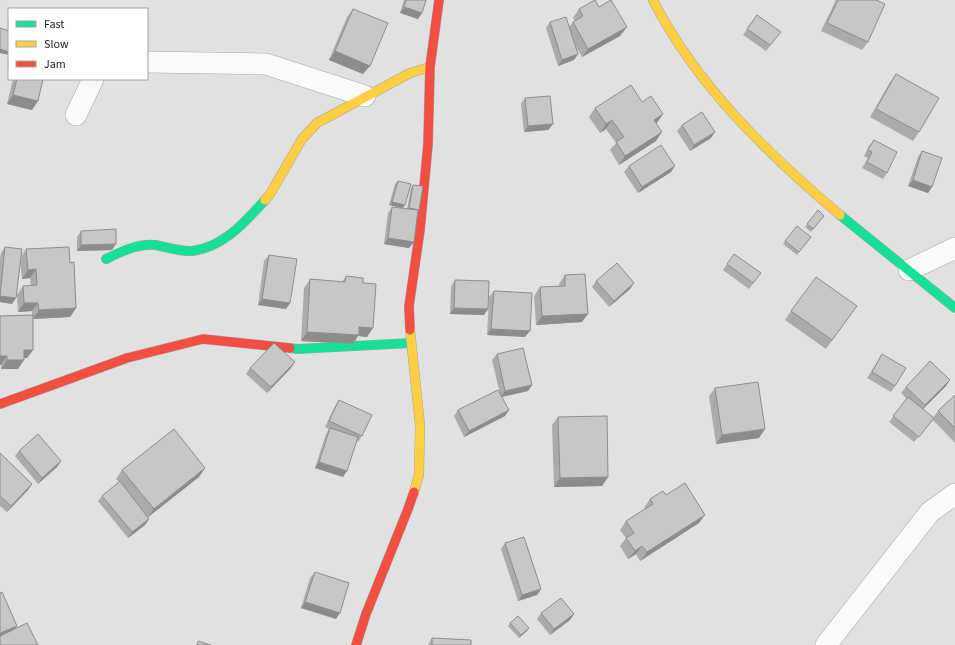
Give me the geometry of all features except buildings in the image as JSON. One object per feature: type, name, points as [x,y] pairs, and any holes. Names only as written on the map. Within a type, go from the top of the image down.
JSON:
[{"type":"street","points":[[356,645],[366,614],[408,509],[419,475],[420,425],[411,343],[409,306],[420,230],[428,144],[430,67],[439,0]]},
{"type":"street","points":[[652,0],[661,17],[688,58],[730,111],[753,135],[832,209],[955,308]]},
{"type":"street","points":[[148,62],[266,64],[366,96]]},
{"type":"street","points":[[106,259],[128,249],[152,245],[191,251],[218,243],[244,224],[270,194],[302,139],[317,124],[366,96],[410,74],[430,67]]},
{"type":"street","points":[[76,115],[93,80]]},
{"type":"street","points":[[909,270],[955,248]]},
{"type":"street","points":[[0,404],[127,358],[203,339],[298,349],[411,343]]},
{"type":"street","points":[[826,645],[930,512],[955,494]]},
{"type":"traffic: fast","points":[[106,259],[123,251],[143,245],[155,245],[188,251],[204,249],[224,239],[242,225],[265,200]]},
{"type":"traffic: fast","points":[[840,215],[955,308]]},
{"type":"traffic: fast","points":[[290,348],[298,349],[411,343]]},
{"type":"traffic: slow","points":[[653,0],[670,31],[690,61],[712,89],[786,168],[840,215]]},
{"type":"traffic: slow","points":[[265,200],[302,139],[317,123],[410,73],[430,67]]},
{"type":"traffic: slow","points":[[410,330],[420,425],[419,475],[414,492]]},
{"type":"traffic: jam","points":[[410,330],[409,306],[420,230],[428,144],[430,67],[439,0]]},
{"type":"traffic: jam","points":[[0,404],[127,358],[203,339],[290,348]]},
{"type":"traffic: jam","points":[[356,645],[366,614],[414,492]]}]
